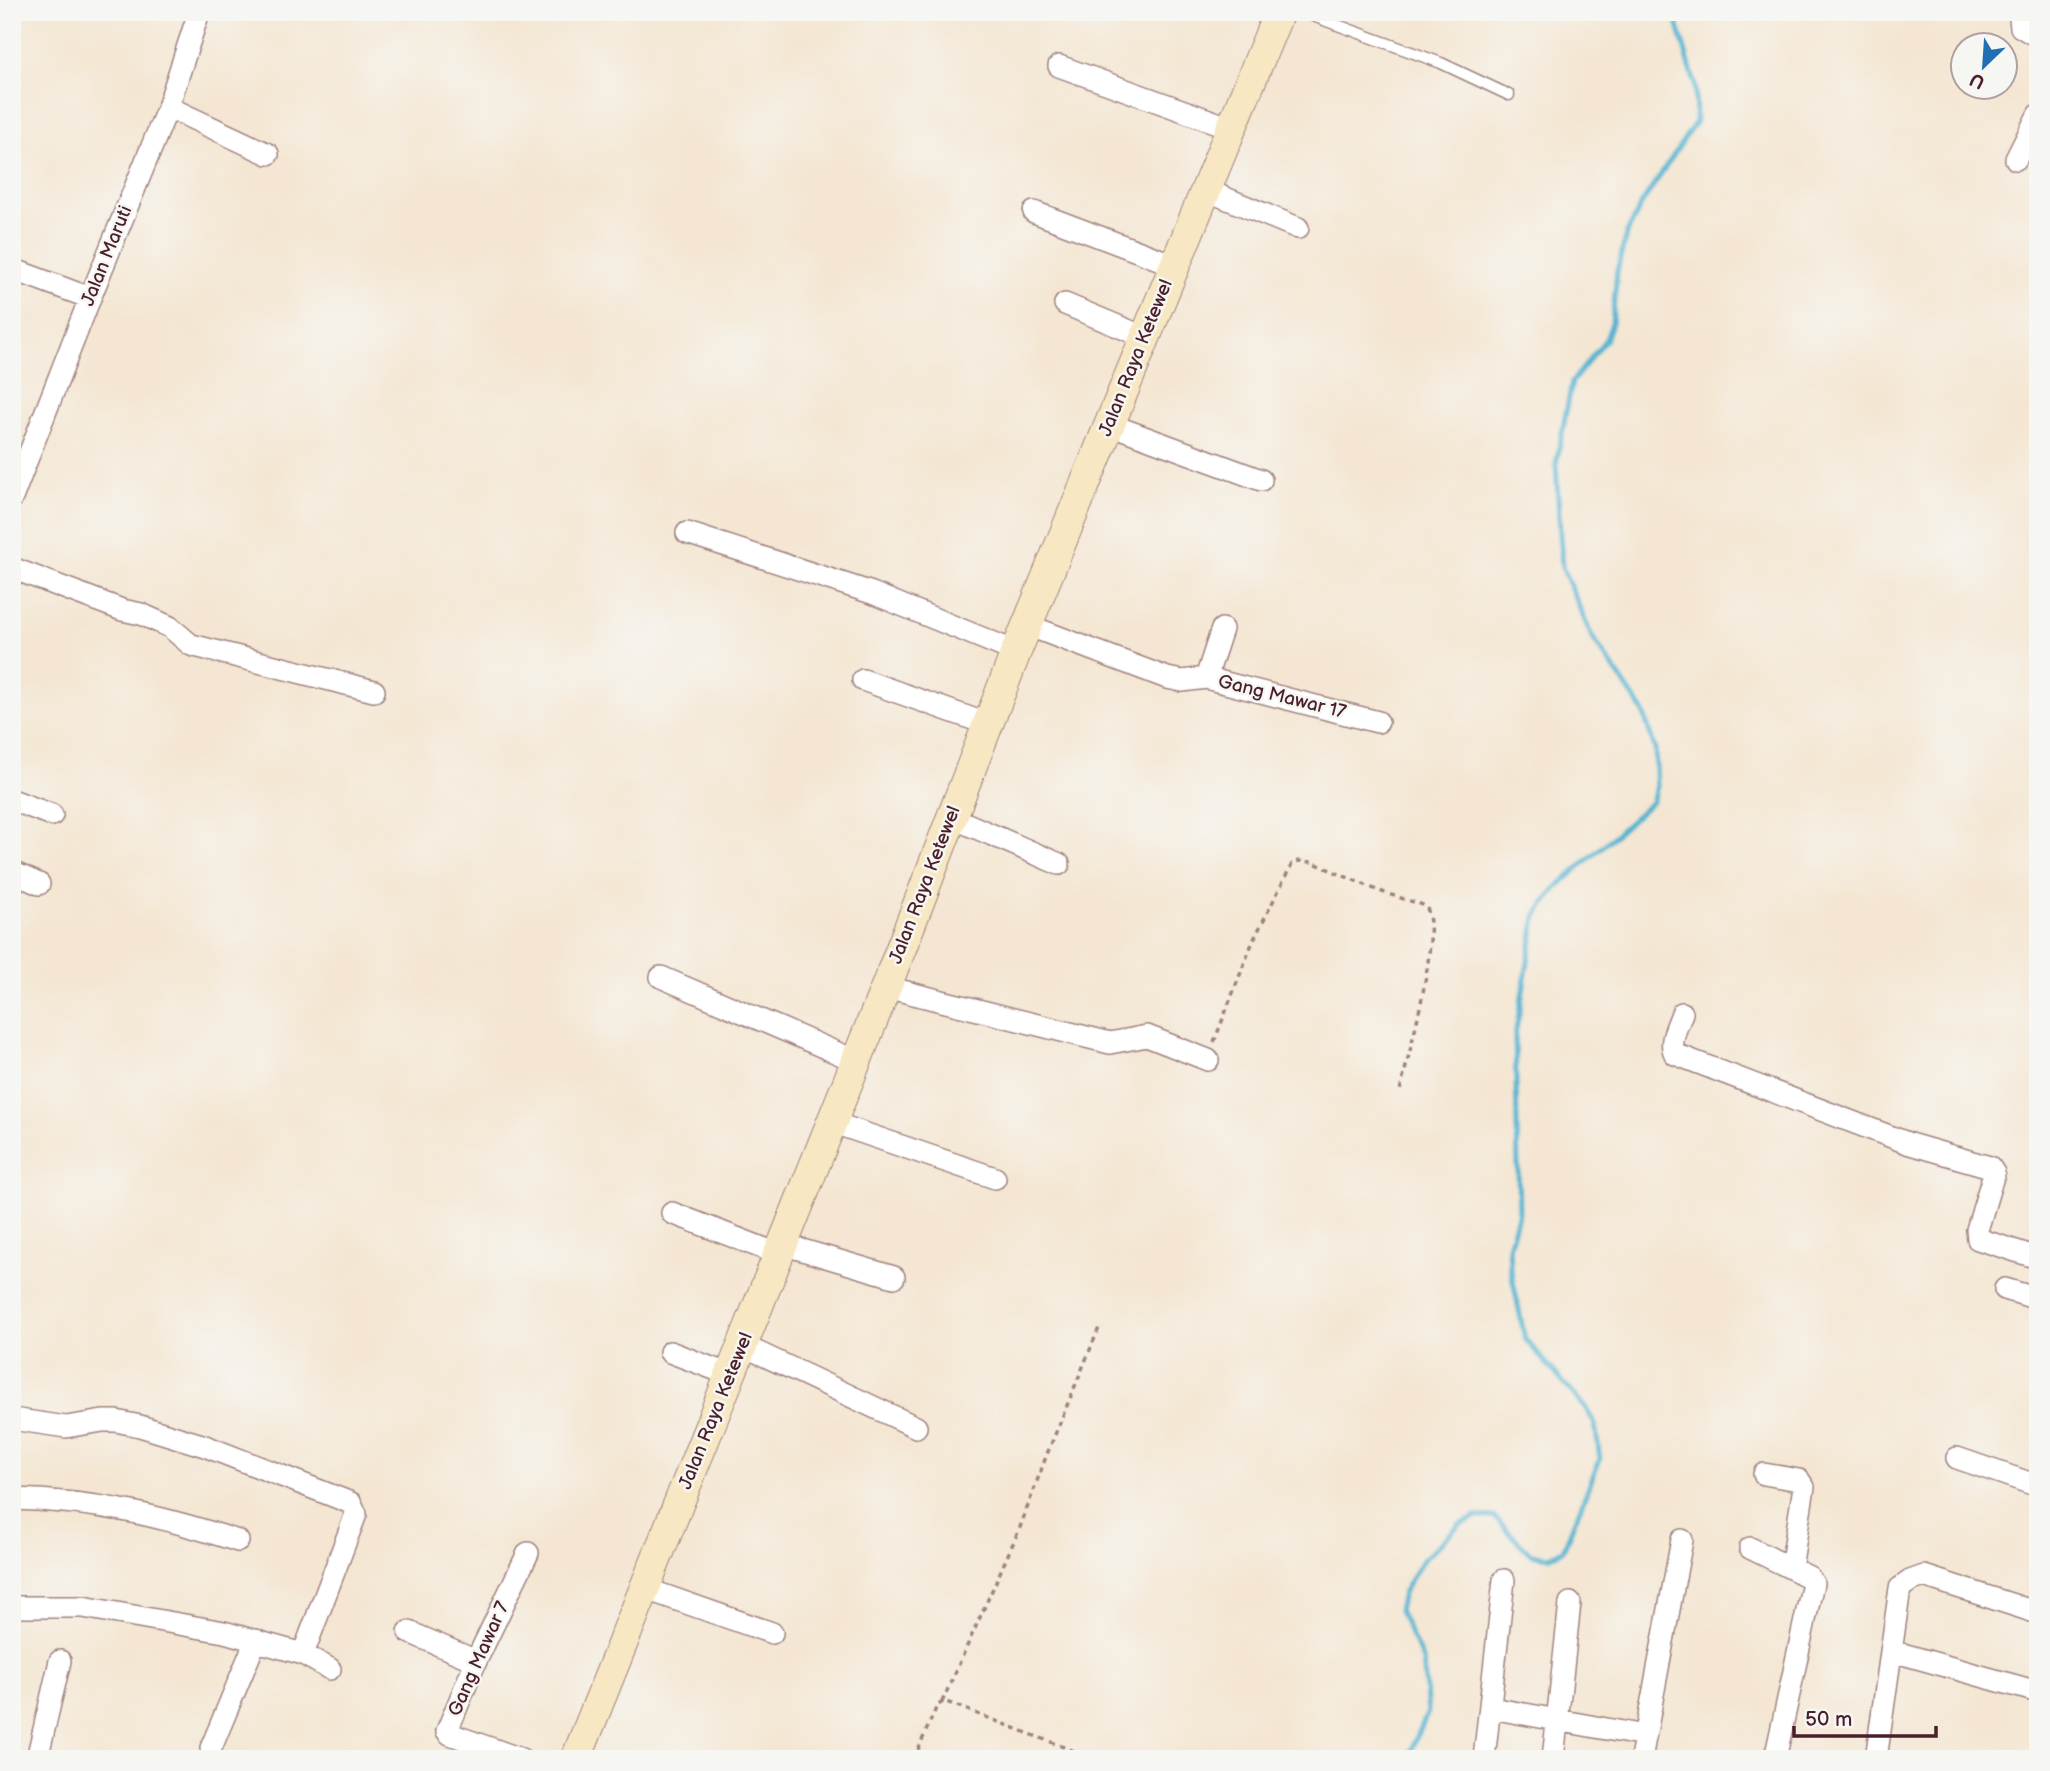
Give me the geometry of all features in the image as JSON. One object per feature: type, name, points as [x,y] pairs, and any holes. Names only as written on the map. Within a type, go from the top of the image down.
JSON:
[{"type":"main road","name":"Jalan Raya Ketewel","points":[[579,1758],[886,988],[1016,652],[1279,12]]},
{"type":"street","name":"Jalan Maruti","points":[[12,499],[20,454],[90,298],[169,107],[199,12]]},
{"type":"street","points":[[2022,12],[2021,27],[2038,37]]},
{"type":"street","points":[[1059,66],[1231,128]]},
{"type":"street","points":[[169,107],[268,154]]},
{"type":"street","points":[[2016,159],[2038,115]]},
{"type":"street","points":[[1206,190],[1298,228]]},
{"type":"street","points":[[1034,212],[1174,265]]},
{"type":"street","points":[[12,269],[90,298]]},
{"type":"street","points":[[1065,304],[1144,337]]},
{"type":"street","points":[[1109,424],[1261,480]]},
{"type":"street","points":[[687,533],[872,593],[1016,652]]},
{"type":"street","points":[[12,568],[150,618],[170,627],[191,645],[374,691]]},
{"type":"street","name":"Gang Mawar 17","points":[[1027,625],[1167,678],[1182,681],[1206,678],[1378,722]]},
{"type":"street","points":[[1206,678],[1223,629]]},
{"type":"street","points":[[863,680],[988,724]]},
{"type":"street","points":[[12,800],[52,815]]},
{"type":"street","points":[[951,817],[1059,864]]},
{"type":"street","points":[[12,872],[39,884]]},
{"type":"street","points":[[661,978],[856,1061]]},
{"type":"street","points":[[886,988],[1110,1043],[1154,1037],[1208,1060]]},
{"type":"street","points":[[1682,1013],[1673,1041],[1672,1049],[1675,1054],[1910,1144],[1990,1167],[1994,1173],[1976,1230],[1978,1239],[2038,1258]]},
{"type":"street","points":[[831,1122],[995,1178]]},
{"type":"street","points":[[671,1213],[780,1249],[894,1277]]},
{"type":"street","points":[[2005,1289],[2038,1299]]},
{"type":"street","points":[[742,1345],[916,1427]]},
{"type":"street","points":[[670,1352],[730,1376]]},
{"type":"street","points":[[12,1419],[66,1427],[103,1421],[140,1426],[205,1446],[351,1503],[356,1514],[303,1654]]},
{"type":"street","points":[[1956,1458],[2038,1486]]},
{"type":"street","points":[[1764,1474],[1799,1480],[1803,1484],[1791,1568]]},
{"type":"street","points":[[12,1499],[97,1504],[144,1513],[238,1541]]},
{"type":"street","points":[[1641,1759],[1682,1540]]},
{"type":"street","points":[[1750,1548],[1809,1577],[1813,1583],[1775,1759]]},
{"type":"street","name":"Gang Mawar 7","points":[[521,1759],[447,1731],[476,1661],[528,1553]]},
{"type":"street","points":[[1876,1759],[1900,1588],[1917,1577],[1924,1576],[2038,1613]]},
{"type":"street","points":[[1485,1759],[1504,1580]]},
{"type":"street","points":[[646,1589],[772,1633]]},
{"type":"street","points":[[1553,1759],[1570,1603]]},
{"type":"street","points":[[12,1607],[83,1607],[224,1632],[303,1654],[330,1670]]},
{"type":"street","points":[[409,1632],[476,1661]]},
{"type":"street","points":[[211,1748],[256,1640]]},
{"type":"street","points":[[1892,1651],[2038,1692]]},
{"type":"street","points":[[37,1759],[60,1661]]},
{"type":"street","points":[[1491,1708],[1645,1736]]},
{"type":"lane","points":[[1302,12],[1441,63],[1509,95]]},
{"type":"path","points":[[1208,1060],[1253,941],[1292,864],[1305,860],[1379,891],[1426,906],[1430,914],[1429,962],[1400,1091]]},
{"type":"path","points":[[914,1759],[1019,1530],[1099,1328]]},
{"type":"path","points":[[942,1702],[1095,1759]]},
{"type":"waterway","points":[[1407,1759],[1428,1712],[1423,1660],[1399,1610],[1403,1593],[1421,1562],[1459,1525],[1476,1517],[1494,1517],[1531,1554],[1549,1557],[1563,1550],[1600,1459],[1595,1424],[1585,1407],[1525,1339],[1510,1266],[1509,1247],[1519,1212],[1515,1036],[1536,916],[1556,888],[1652,802],[1657,786],[1655,749],[1643,711],[1592,637],[1562,567],[1556,464],[1572,382],[1606,339],[1612,323],[1617,271],[1626,235],[1642,203],[1696,121],[1695,84],[1674,12]]}]
